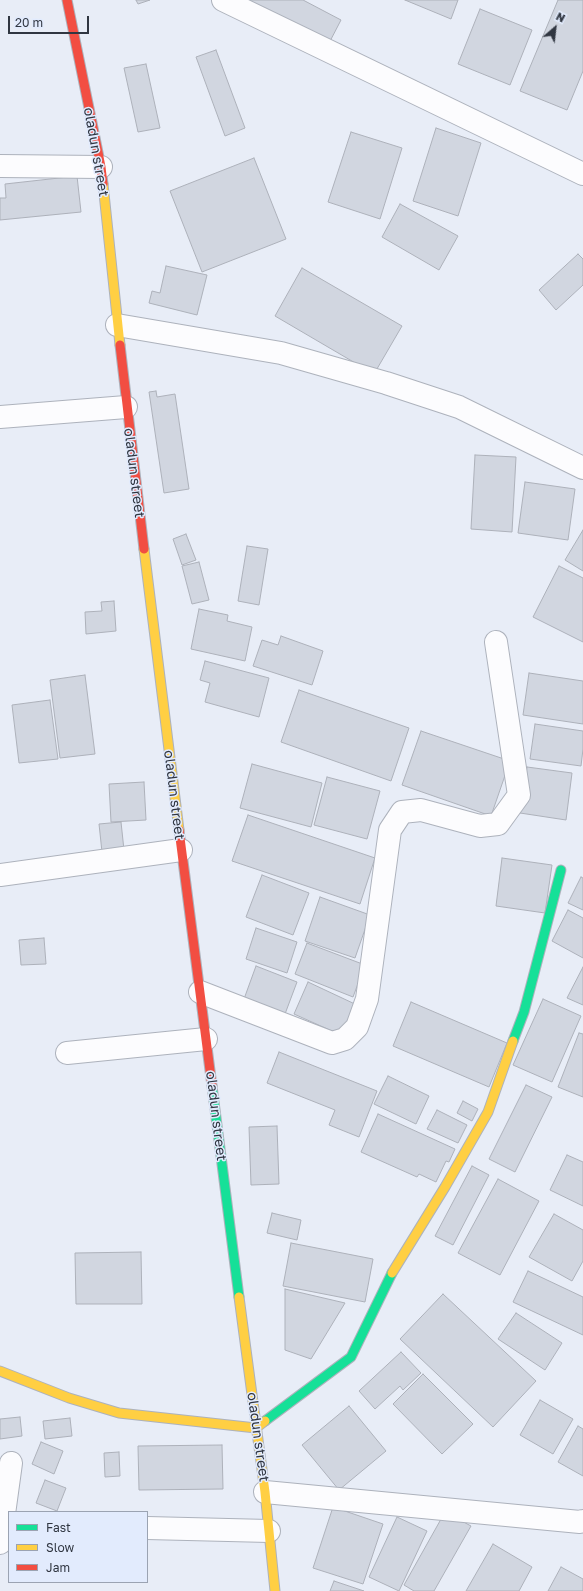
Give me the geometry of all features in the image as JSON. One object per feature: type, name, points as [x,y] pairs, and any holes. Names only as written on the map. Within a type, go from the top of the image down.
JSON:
[{"type":"street","name":"oladun street","points":[[67,0],[101,167],[126,407],[181,850],[256,1428],[266,1492],[275,1591]]},
{"type":"street","points":[[223,0],[583,174]]},
{"type":"street","points":[[0,166],[101,167]]},
{"type":"street","points":[[117,325],[281,353],[386,383],[459,407],[583,468]]},
{"type":"street","points":[[0,417],[126,407]]},
{"type":"street","points":[[200,992],[332,1043],[345,1038],[357,1027],[367,999],[390,830],[402,812],[421,810],[480,826],[498,824],[519,795],[496,642]]},
{"type":"street","points":[[0,875],[181,850]]},
{"type":"street","points":[[0,1371],[69,1398],[119,1412],[256,1428],[351,1357],[394,1268],[445,1187],[488,1112],[524,1012],[561,870]]},
{"type":"street","points":[[67,1053],[206,1039]]},
{"type":"street","points":[[4,1531],[11,1463]]},
{"type":"street","points":[[266,1492],[580,1522],[583,1520]]},
{"type":"street","points":[[148,1528],[269,1531]]},
{"type":"building","points":[[136,0],[150,0],[138,4]]},
{"type":"building","points":[[237,0],[303,0],[341,20],[327,47]]},
{"type":"building","points":[[405,0],[458,0],[451,19]]},
{"type":"building","points":[[558,0],[583,0],[583,71],[567,110],[520,91]]},
{"type":"building","points":[[480,9],[532,30],[510,85],[458,64]]},
{"type":"building","points":[[216,50],[245,128],[225,136],[196,57]]},
{"type":"building","points":[[146,64],[160,128],[138,132],[124,68]]},
{"type":"building","points":[[436,128],[481,143],[458,216],[413,201]]},
{"type":"building","points":[[351,132],[402,148],[380,219],[328,202]]},
{"type":"building","points":[[254,158],[286,239],[202,272],[170,191]]},
{"type":"building","points":[[77,176],[81,212],[0,220],[0,198],[6,198],[5,184]]},
{"type":"building","points":[[400,204],[458,236],[439,270],[382,237]]},
{"type":"building","points":[[578,254],[583,259],[583,285],[556,310],[539,290]]},
{"type":"building","points":[[166,266],[207,275],[197,315],[149,303],[152,291],[160,293]]},
{"type":"building","points":[[302,268],[402,326],[374,374],[275,316]]},
{"type":"building","points":[[156,391],[157,397],[175,394],[189,489],[164,493],[149,392]]},
{"type":"building","points":[[475,455],[516,457],[512,532],[471,529]]},
{"type":"building","points":[[525,482],[575,489],[568,540],[518,533]]},
{"type":"building","points":[[583,530],[583,571],[565,560]]},
{"type":"building","points":[[186,534],[196,560],[182,565],[173,539]]},
{"type":"building","points":[[247,546],[268,549],[259,605],[238,601]]},
{"type":"building","points":[[199,562],[209,600],[192,604],[182,566]]},
{"type":"building","points":[[559,566],[583,578],[583,642],[533,617]]},
{"type":"building","points":[[114,601],[116,631],[86,634],[85,612],[102,611],[101,602]]},
{"type":"building","points":[[199,609],[228,615],[227,621],[252,627],[245,661],[191,649]]},
{"type":"building","points":[[281,636],[323,651],[312,685],[253,666],[262,640],[278,645]]},
{"type":"building","points":[[205,661],[269,678],[259,717],[205,702],[210,683],[200,680]]},
{"type":"building","points":[[529,673],[583,681],[583,724],[523,715]]},
{"type":"building","points":[[85,675],[95,754],[60,758],[50,680]]},
{"type":"building","points":[[299,690],[409,728],[391,781],[281,742]]},
{"type":"building","points":[[50,700],[58,759],[19,763],[12,705]]},
{"type":"building","points":[[535,724],[583,731],[581,766],[530,759]]},
{"type":"building","points":[[421,731],[510,761],[491,816],[402,785]]},
{"type":"building","points":[[252,764],[322,783],[311,827],[240,808]]},
{"type":"building","points":[[527,767],[572,773],[566,820],[520,813]]},
{"type":"building","points":[[327,777],[380,791],[367,839],[314,825]]},
{"type":"building","points":[[144,782],[146,820],[111,822],[109,784]]},
{"type":"building","points":[[248,815],[375,858],[360,904],[232,861]]},
{"type":"building","points":[[121,822],[124,850],[102,852],[99,824]]},
{"type":"building","points":[[502,858],[552,865],[545,913],[496,906]]},
{"type":"building","points":[[262,875],[309,893],[293,935],[246,917]]},
{"type":"building","points":[[581,877],[583,878],[583,910],[568,903]]},
{"type":"building","points":[[320,897],[370,915],[355,958],[305,941]]},
{"type":"building","points":[[568,910],[583,918],[583,958],[552,941]]},
{"type":"building","points":[[256,928],[297,942],[287,973],[246,959]]},
{"type":"building","points":[[44,938],[46,964],[21,965],[19,940]]},
{"type":"building","points":[[307,943],[365,965],[353,997],[295,974]]},
{"type":"building","points":[[256,966],[297,982],[285,1014],[244,999]]},
{"type":"building","points":[[583,967],[583,1005],[567,998]]},
{"type":"building","points":[[308,982],[357,1005],[343,1036],[294,1014]]},
{"type":"building","points":[[543,999],[581,1016],[552,1082],[513,1065]]},
{"type":"building","points":[[411,1002],[507,1043],[489,1087],[393,1046]]},
{"type":"building","points":[[579,1033],[583,1034],[583,1097],[558,1087]]},
{"type":"building","points":[[279,1052],[377,1091],[359,1137],[329,1125],[335,1110],[267,1083]]},
{"type":"building","points":[[388,1076],[429,1096],[416,1124],[374,1104]]},
{"type":"building","points":[[526,1085],[552,1097],[515,1172],[489,1159]]},
{"type":"building","points":[[463,1101],[478,1109],[472,1121],[457,1113]]},
{"type":"building","points":[[437,1110],[467,1125],[458,1143],[427,1129]]},
{"type":"building","points":[[378,1114],[455,1149],[449,1162],[446,1161],[436,1182],[419,1174],[417,1177],[361,1152]]},
{"type":"building","points":[[277,1126],[279,1184],[251,1185],[249,1127]]},
{"type":"building","points":[[567,1155],[583,1162],[583,1206],[550,1190]]},
{"type":"building","points":[[472,1166],[489,1175],[453,1245],[435,1236]]},
{"type":"building","points":[[498,1179],[539,1201],[500,1275],[458,1253]]},
{"type":"building","points":[[272,1213],[301,1220],[297,1240],[267,1233]]},
{"type":"building","points":[[554,1214],[583,1230],[583,1261],[572,1281],[529,1257]]},
{"type":"building","points":[[291,1243],[373,1259],[365,1302],[283,1286]]},
{"type":"building","points":[[141,1252],[142,1304],[76,1304],[75,1253]]},
{"type":"building","points":[[528,1271],[583,1297],[583,1335],[513,1302]]},
{"type":"building","points":[[285,1289],[345,1303],[311,1359],[285,1350]]},
{"type":"building","points":[[443,1294],[536,1381],[493,1427],[400,1339]]},
{"type":"building","points":[[516,1313],[562,1343],[545,1370],[498,1339]]},
{"type":"building","points":[[401,1352],[421,1373],[403,1390],[400,1386],[375,1409],[359,1391]]},
{"type":"building","points":[[423,1374],[473,1424],[442,1454],[393,1404]]},
{"type":"building","points":[[540,1400],[573,1419],[553,1454],[520,1435]]},
{"type":"building","points":[[349,1406],[386,1451],[339,1490],[302,1445]]},
{"type":"building","points":[[20,1417],[22,1436],[0,1439],[0,1419]]},
{"type":"building","points":[[70,1418],[72,1436],[45,1439],[43,1421]]},
{"type":"building","points":[[578,1426],[583,1429],[583,1476],[558,1462]]},
{"type":"building","points":[[41,1442],[63,1451],[54,1474],[32,1464]]},
{"type":"building","points":[[222,1445],[223,1489],[139,1490],[138,1446]]},
{"type":"building","points":[[119,1452],[120,1476],[105,1477],[104,1453]]},
{"type":"building","points":[[45,1480],[66,1488],[57,1511],[36,1503]]},
{"type":"building","points":[[333,1507],[383,1524],[363,1584],[313,1568]]},
{"type":"building","points":[[445,1512],[471,1526],[434,1591],[414,1591],[404,1585]]},
{"type":"building","points":[[397,1517],[427,1531],[399,1591],[369,1577]]},
{"type":"building","points":[[493,1544],[532,1567],[519,1591],[466,1591]]},
{"type":"building","points":[[561,1567],[583,1579],[583,1591],[548,1591]]},
{"type":"building","points":[[334,1581],[364,1591],[330,1591]]},
{"type":"traffic: fast","points":[[513,1041],[524,1012],[561,870]]},
{"type":"traffic: fast","points":[[212,1086],[239,1297]]},
{"type":"traffic: fast","points":[[265,1421],[351,1357],[392,1273]]},
{"type":"traffic: slow","points":[[103,184],[120,345]]},
{"type":"traffic: slow","points":[[144,549],[179,830]]},
{"type":"traffic: slow","points":[[392,1273],[445,1187],[488,1112],[513,1041]]},
{"type":"traffic: slow","points":[[239,1297],[265,1492],[275,1591]]},
{"type":"traffic: slow","points":[[0,1371],[69,1398],[119,1413],[256,1428],[265,1421]]},
{"type":"traffic: jam","points":[[67,0],[101,167],[103,184]]},
{"type":"traffic: jam","points":[[120,345],[144,549]]},
{"type":"traffic: jam","points":[[179,830],[212,1086]]}]
